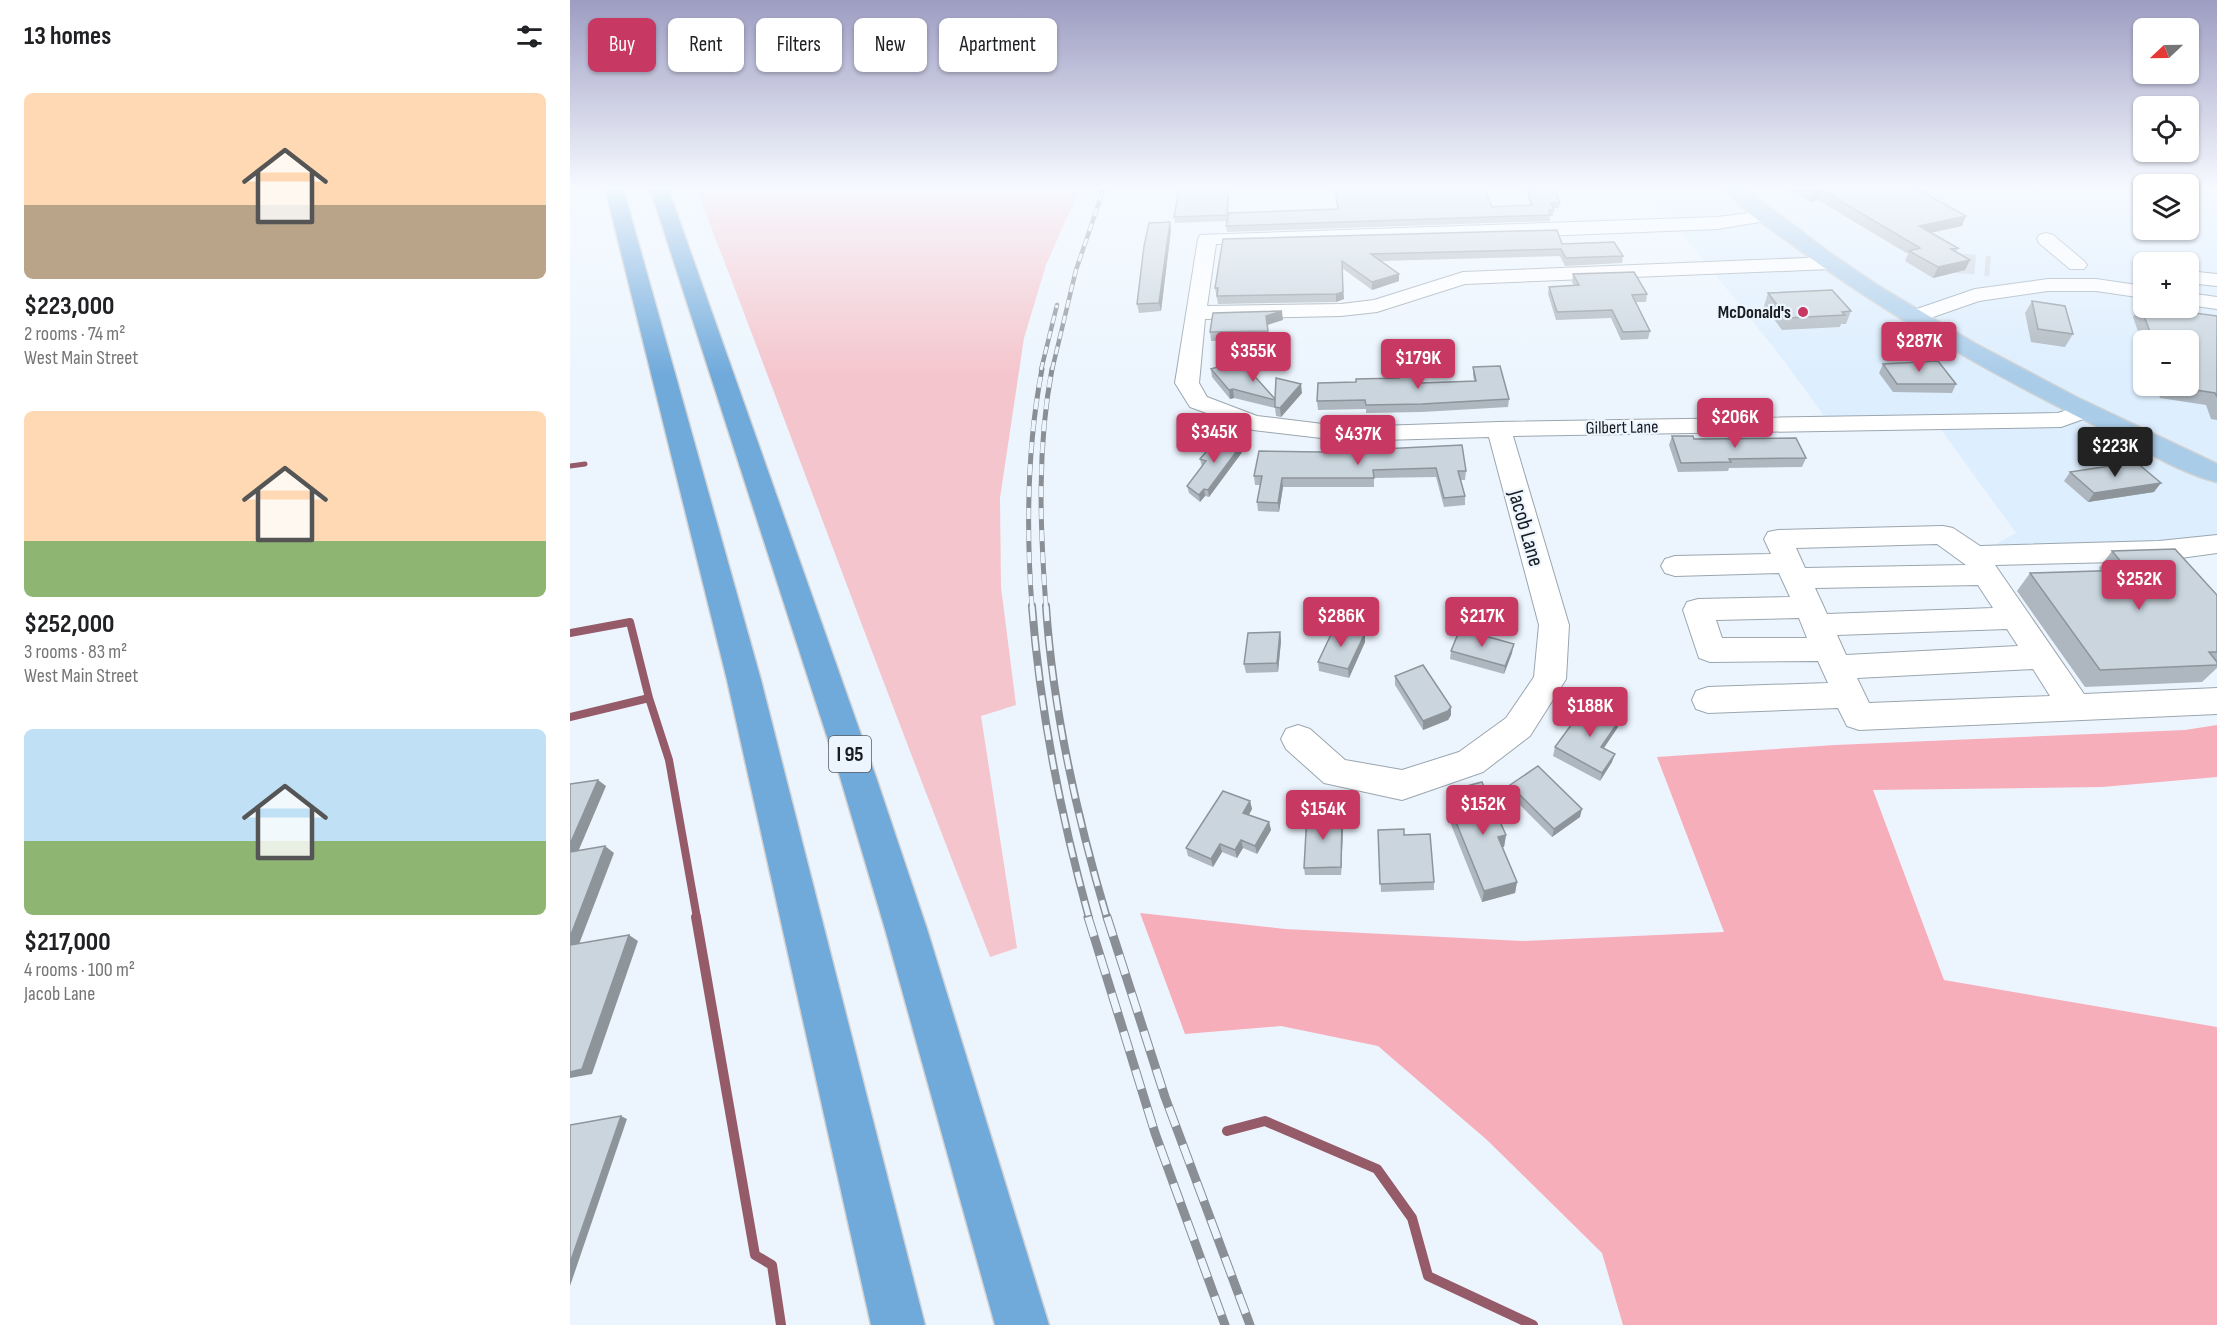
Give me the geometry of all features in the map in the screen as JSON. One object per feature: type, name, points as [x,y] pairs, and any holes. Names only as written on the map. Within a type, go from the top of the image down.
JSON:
[{"type":"highway","points":[[630,250],[744,680],[898,1325]]},
{"type":"highway","name":"I 95","points":[[680,250],[858,777],[906,929],[1022,1325]]},
{"type":"main road","points":[[1812,250],[1981,356],[2084,411],[2217,474]]},
{"type":"street","points":[[1205,250],[1195,313],[1341,310],[1377,306],[1463,278],[1830,263]]},
{"type":"street","points":[[2059,250],[2096,285]]},
{"type":"street","points":[[2077,265],[2133,271]]},
{"type":"street","points":[[2199,278],[2217,280]]},
{"type":"street","points":[[1916,317],[1975,295],[2048,285],[2096,285],[2133,290]]},
{"type":"street","points":[[2199,301],[2217,303]]},
{"type":"street","name":"Gilbert Lane","points":[[1195,313],[1187,383],[1198,402],[1253,423],[1347,434],[1499,429],[2061,420],[2084,411]]},
{"type":"street","name":"Jacob Lane","points":[[1299,739],[1336,773],[1402,784],[1472,762],[1518,727],[1550,679],[1554,625],[1499,429]]},
{"type":"street","points":[[2075,708],[1980,565],[1943,535],[1778,539],[1858,717],[2075,708],[2217,700]]},
{"type":"street","points":[[1675,566],[1792,570],[1980,565],[2217,544]]},
{"type":"street","points":[[2189,547],[2217,561]]},
{"type":"street","points":[[1708,700],[1828,649],[2015,618]]},
{"type":"street","points":[[1828,649],[2041,657]]},
{"type":"shaded area","points":[[719,250],[1053,250],[1024,338],[1000,498],[1001,587],[1016,705],[981,716],[1017,948],[990,957]]},
{"type":"shaded area","points":[[1695,250],[2217,250],[2217,544],[1974,556],[2016,533],[1931,416],[1824,416],[1782,358]]},
{"type":"shaded area","points":[[2217,725],[2217,777],[2102,787],[1873,790],[1944,980],[2217,1027],[2217,1325],[1623,1325],[1602,1253],[1487,1140],[1378,1046],[1281,1026],[1185,1034],[1140,913],[1285,929],[1522,941],[1724,932],[1657,757],[1835,745],[2185,730]]},
{"type":"building","points":[[1144,250],[1166,250],[1159,303],[1137,304]]},
{"type":"building","points":[[1221,250],[1529,250],[1371,254],[1399,274],[1372,282],[1342,261],[1343,292],[1336,294],[1217,296],[1218,288],[1215,288]]},
{"type":"building","points":[[1561,250],[1619,250],[1623,256],[1566,258]]},
{"type":"building","points":[[1952,250],[1970,260],[1938,267],[1909,251]]},
{"type":"building","points":[[1634,272],[1647,294],[1632,295],[1650,331],[1623,332],[1612,310],[1557,312],[1549,287],[1579,285],[1573,274]]},
{"type":"building","points":[[1832,290],[1851,311],[1842,312],[1845,315],[1787,318],[1768,293]]},
{"type":"building","points":[[2032,301],[2065,306],[2073,334],[2038,329]]},
{"type":"building","points":[[1282,311],[1266,316],[1268,331],[1210,332],[1213,313]]},
{"type":"building","points":[[2199,314],[2217,316],[2217,397],[2215,393],[2199,391],[2199,330],[2149,330],[2145,318],[2199,318]]},
{"type":"building","points":[[1240,360],[1275,399],[1276,378],[1301,384],[1280,408],[1275,407],[1275,400],[1233,389],[1229,390],[1211,369]]},
{"type":"building","points":[[1938,361],[1956,384],[1897,384],[1883,364]]},
{"type":"building","points":[[1500,366],[1509,399],[1366,405],[1365,400],[1317,401],[1318,383],[1399,378],[1398,374],[1420,373],[1421,383],[1476,381],[1473,367]]},
{"type":"building","points":[[1672,436],[1693,436],[1694,439],[1796,438],[1806,458],[1729,459],[1731,462],[1681,463]]},
{"type":"building","points":[[1218,438],[1242,444],[1208,490],[1204,489],[1199,495],[1187,486],[1206,461],[1200,459]]},
{"type":"building","points":[[1462,445],[1466,471],[1458,471],[1465,496],[1444,498],[1436,468],[1373,470],[1374,478],[1282,478],[1278,503],[1257,502],[1262,476],[1254,476],[1259,451],[1321,452]]},
{"type":"building","points":[[2136,462],[2161,483],[2094,493],[2070,472]]},
{"type":"building","points":[[2175,549],[2217,595],[2217,652],[2209,652],[2217,665],[2100,670],[2030,573],[2128,570],[2112,551]]},
{"type":"building","points":[[1335,626],[1365,633],[1348,669],[1318,662]]},
{"type":"building","points":[[1460,629],[1514,644],[1505,666],[1451,651]]},
{"type":"building","points":[[1280,632],[1277,663],[1244,664],[1248,633]]},
{"type":"building","points":[[1423,665],[1451,707],[1448,711],[1423,721],[1395,676]]},
{"type":"building","points":[[1594,704],[1621,718],[1601,747],[1615,754],[1602,773],[1555,747],[1577,717],[1583,719]]},
{"type":"building","points":[[1538,766],[1582,809],[1554,829],[1510,785]]},
{"type":"building","points":[[598,780],[570,844],[570,784]]},
{"type":"building","points":[[1482,782],[1506,835],[1498,837],[1517,882],[1484,891],[1447,800],[1467,795],[1463,787]]},
{"type":"building","points":[[1223,791],[1250,801],[1243,813],[1269,822],[1255,846],[1241,840],[1235,850],[1220,844],[1211,859],[1186,848]]},
{"type":"building","points":[[1307,813],[1334,813],[1334,820],[1342,820],[1341,867],[1304,868]]},
{"type":"building","points":[[1404,829],[1404,835],[1430,834],[1434,882],[1380,884],[1378,830]]},
{"type":"building","points":[[605,846],[570,937],[570,852]]},
{"type":"building","points":[[629,935],[582,1069],[570,1072],[570,945]]},
{"type":"building","points":[[621,1116],[570,1263],[570,1125]]},
{"type":"waterway","points":[[570,466],[585,464]]},
{"type":"waterway","points":[[570,633],[630,622],[649,698]]},
{"type":"waterway","points":[[570,717],[649,698]]},
{"type":"waterway","points":[[649,698],[669,760],[697,918]]},
{"type":"waterway","points":[[696,917],[755,1255],[772,1265],[781,1325]]},
{"type":"waterway","points":[[1227,1131],[1265,1121],[1377,1169],[1412,1218],[1428,1276],[1533,1325]]},
{"type":"tunnel","points":[[1932,250],[1957,263],[1990,266]]},
{"type":"railway","points":[[1052,370],[1083,250]]},
{"type":"railway","points":[[1041,370],[1057,305]]},
{"type":"railway","points":[[1032,607],[1029,488],[1033,428],[1042,369]]},
{"type":"railway","points":[[1046,607],[1041,488],[1044,428],[1052,369]]},
{"type":"railway","points":[[1032,606],[1040,685],[1053,764],[1069,841],[1089,918]]},
{"type":"railway","points":[[1046,606],[1060,725],[1076,803],[1107,918]]},
{"type":"railway","points":[[1088,917],[1155,1133],[1225,1325]]},
{"type":"railway","points":[[1107,917],[1165,1097],[1250,1325]]},
{"type":"place","name":"McDonald's","points":[[1803,312]]}]
